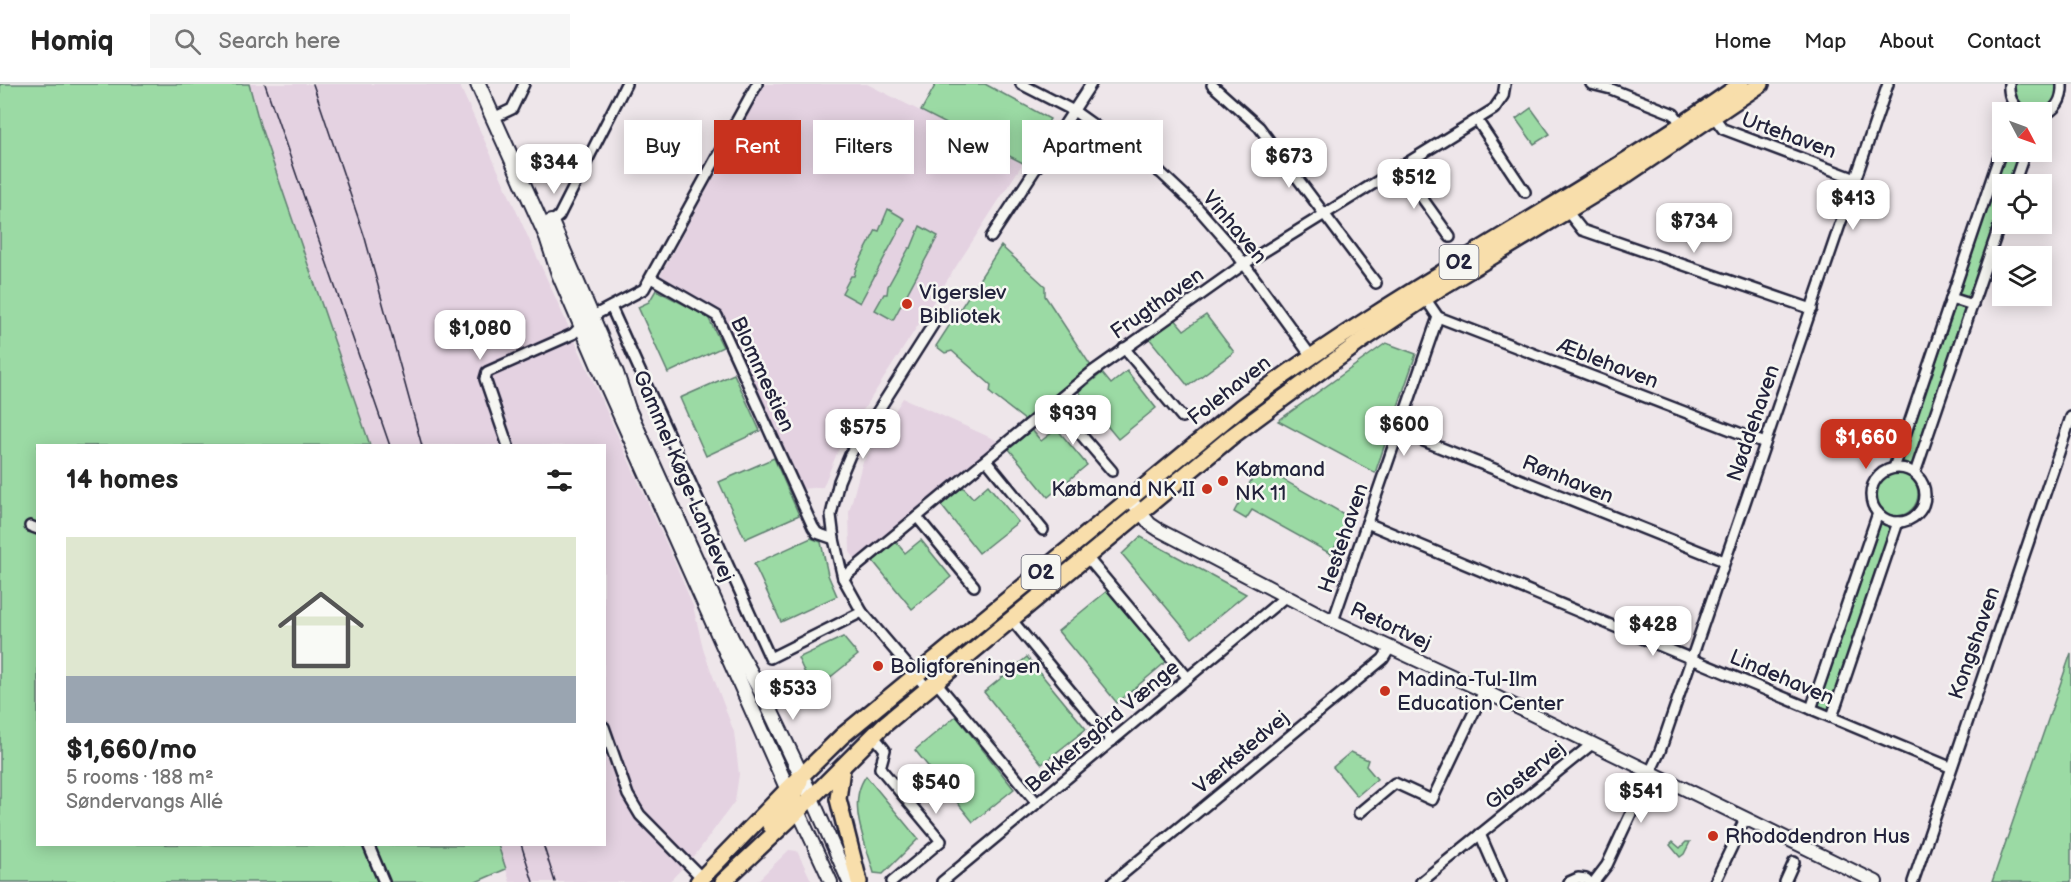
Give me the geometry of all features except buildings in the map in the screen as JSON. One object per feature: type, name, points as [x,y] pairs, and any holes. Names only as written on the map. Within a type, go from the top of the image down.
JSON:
[{"type":"main road","name":"Gammel Køge Landevej","points":[[478,84],[497,116],[547,225],[586,321],[793,800]]},
{"type":"main road","name":"Gammel Køge Landevej","points":[[487,84],[497,116]]},
{"type":"main road","name":"Folehaven","points":[[793,800],[806,786],[842,736],[1241,406],[1311,356],[1382,310],[1618,167],[1741,84]]},
{"type":"main road","name":"Folehaven","points":[[793,800],[806,786],[842,767],[873,735],[931,685],[1231,437],[1289,393],[1425,298],[1567,211],[1714,117],[1761,84]]},
{"type":"main road","name":"Gammel Køge Landevej","points":[[586,321],[616,373],[628,409],[732,640],[762,693],[806,786]]},
{"type":"main road","points":[[842,767],[838,799],[859,882]]},
{"type":"main road","name":"O2","points":[[705,880],[793,800]]},
{"type":"main road","name":"O2","points":[[723,882],[793,800]]},
{"type":"street","points":[[497,116],[512,109],[525,84]]},
{"type":"street","points":[[547,225],[559,216],[626,84]]},
{"type":"street","points":[[507,444],[485,379],[487,372],[573,334],[586,321],[639,293],[651,278],[757,84]]},
{"type":"street","name":"Vinhaven","points":[[1021,84],[1074,111],[1161,172],[1214,226],[1311,356]]},
{"type":"street","points":[[991,237],[1091,84]]},
{"type":"street","name":"Frugthaven","points":[[843,578],[1124,348],[1244,264],[1494,109],[1500,103],[1505,84]]},
{"type":"street","points":[[1591,84],[1611,89],[1674,114],[1682,125]]},
{"type":"street","name":"Nøddehaven","points":[[1594,882],[1607,865],[1650,772],[1888,84]]},
{"type":"street","points":[[2009,84],[2009,95],[2013,102]]},
{"type":"street","points":[[2052,110],[2062,96],[2062,84]]},
{"type":"street","points":[[1208,85],[1259,127],[1376,283]]},
{"type":"street","name":"Urtehaven","points":[[1714,117],[1723,129],[1856,179]]},
{"type":"street","points":[[1477,120],[1525,192]]},
{"type":"street","points":[[1894,468],[1997,162]]},
{"type":"street","points":[[1400,167],[1450,237]]},
{"type":"street","points":[[1567,211],[1582,230],[1812,309]]},
{"type":"street","points":[[1915,473],[1997,234]]},
{"type":"street","name":"Blommestien","points":[[651,278],[717,316],[813,527],[817,533],[834,539]]},
{"type":"street","points":[[1425,298],[1437,317]]},
{"type":"street","points":[[1951,298],[1973,305]]},
{"type":"street","name":"Gammel Køge Landevej","points":[[611,307],[770,658],[862,612]]},
{"type":"street","name":"Hestehaven","points":[[1333,621],[1437,317]]},
{"type":"street","name":"Æblehaven","points":[[1437,317],[1765,443]]},
{"type":"street","points":[[934,323],[850,455],[839,481],[831,515],[834,539],[843,578],[862,612],[916,676],[931,685],[1037,803]]},
{"type":"street","name":"Folehaven","points":[[1124,348],[1182,417]]},
{"type":"street","points":[[1054,403],[1112,471]]},
{"type":"street","name":"Kongshaven","points":[[1913,882],[1950,767],[2071,417]]},
{"type":"street","name":"Rønhaven","points":[[1399,431],[1724,561]]},
{"type":"street","points":[[986,460],[1043,530]]},
{"type":"street","points":[[1901,467],[1915,473],[1924,487],[1924,504],[1914,517],[1898,522],[1884,518],[1878,513],[1871,500],[1873,484],[1878,476],[1885,471],[1901,467]]},
{"type":"street","name":"Retortvej","points":[[1129,498],[1150,524],[1159,530],[1285,597],[1650,772],[1863,879],[1876,882]]},
{"type":"street","points":[[1811,709],[1878,513]]},
{"type":"street","points":[[917,517],[974,586]]},
{"type":"street","points":[[1832,717],[1898,522]]},
{"type":"street","name":"Lindehaven","points":[[1367,523],[1950,767]]},
{"type":"street","points":[[1086,556],[1188,678]]},
{"type":"street","name":"Bekkersgård Vænge","points":[[942,882],[1285,597]]},
{"type":"street","points":[[1011,619],[1112,741]]},
{"type":"street","name":"Værkstedvej","points":[[1113,882],[1383,659],[1390,648]]},
{"type":"street","points":[[1359,813],[1395,783],[1432,800],[1484,692]]},
{"type":"street","points":[[606,733],[628,795],[639,815],[705,880]]},
{"type":"street","points":[[873,735],[885,750],[880,768],[941,841],[891,882]]},
{"type":"street","name":"Glostervej","points":[[1421,882],[1592,744]]},
{"type":"street","name":"Gammel Køge Landevej","points":[[806,786],[849,882]]},
{"type":"street","name":"Gammel Køge Landevej","points":[[793,800],[831,882]]},
{"type":"street","points":[[1715,882],[1745,819]]},
{"type":"street","name":"Glostervej","points":[[1480,834],[1501,882]]},
{"type":"street","points":[[369,846],[384,882]]},
{"type":"street","points":[[1785,882],[1794,862]]},
{"type":"street","points":[[1569,882],[1578,878],[1586,879],[1588,882]]},
{"type":"shaded area","points":[[249,84],[459,84],[676,565],[693,606],[704,652],[734,732],[739,774],[735,801],[696,854],[669,882],[510,882],[498,846],[606,846],[606,444],[370,444],[260,125]]},
{"type":"shaded area","points":[[764,84],[867,84],[938,120],[926,120],[926,174],[1010,174],[1010,156],[1022,162],[840,446],[823,487],[801,489],[724,316],[714,307],[659,278],[715,174],[801,174],[801,120],[745,120]]},
{"type":"shaded area","points":[[903,398],[998,441],[856,560],[850,552],[849,512],[862,464]]},
{"type":"shaded area","points":[[789,850],[797,851],[812,882],[756,882]]},
{"type":"green space","points":[[0,84],[249,84],[260,125],[370,444],[36,444],[36,846],[498,846],[506,869],[476,882],[0,882]]},
{"type":"green space","points":[[936,84],[985,84],[1050,119],[1022,120],[1022,162],[1010,156],[1010,120],[939,120],[921,111]]},
{"type":"green space","points":[[2013,84],[2057,84],[2056,95],[2052,102],[2018,102],[2014,95]]},
{"type":"green space","points":[[1531,108],[1550,134],[1534,144],[1516,119]]},
{"type":"green space","points":[[2003,162],[2017,162],[2012,174],[1999,174]]},
{"type":"green space","points":[[1992,194],[1992,234],[1971,297],[1969,299],[1958,295]]},
{"type":"green space","points":[[888,209],[905,219],[860,303],[842,293],[851,276],[854,276],[876,230],[879,231]]},
{"type":"green space","points":[[920,226],[938,236],[893,320],[875,310],[884,294],[887,294],[888,286],[911,248]]},
{"type":"green space","points":[[1001,246],[1045,286],[1045,296],[1091,366],[1025,420],[990,393],[991,385],[952,351],[945,353],[936,346]]},
{"type":"green space","points":[[656,290],[708,317],[723,347],[668,373],[638,307],[649,302]]},
{"type":"green space","points":[[1956,305],[1967,309],[1913,465],[1903,464],[1901,462]]},
{"type":"green space","points":[[1206,315],[1234,352],[1188,386],[1148,337],[1174,318],[1184,330]]},
{"type":"green space","points":[[1386,343],[1416,354],[1375,473],[1278,421]]},
{"type":"green space","points":[[1127,371],[1156,408],[1118,439],[1079,392],[1102,373],[1111,384]]},
{"type":"green space","points":[[734,374],[760,431],[706,456],[680,398]]},
{"type":"green space","points":[[1057,429],[1087,465],[1048,497],[1009,449],[1032,430],[1041,441]]},
{"type":"green space","points":[[774,458],[799,515],[745,539],[719,482]]},
{"type":"green space","points":[[1259,466],[1351,518],[1331,554],[1252,510],[1246,519],[1234,512]]},
{"type":"green space","points":[[1896,472],[1905,473],[1912,478],[1917,485],[1917,503],[1912,510],[1905,515],[1896,516],[1887,515],[1880,510],[1875,503],[1874,494],[1875,485],[1880,478],[1887,473]]},
{"type":"green space","points":[[988,485],[1018,522],[979,553],[941,505],[963,487],[973,498]]},
{"type":"green space","points":[[1881,523],[1890,525],[1891,531],[1828,709],[1817,705]]},
{"type":"green space","points":[[1140,537],[1246,594],[1192,638],[1122,554]]},
{"type":"green space","points":[[811,538],[821,542],[828,575],[837,596],[781,622],[754,564]]},
{"type":"green space","points":[[921,540],[951,577],[912,609],[873,561],[896,542],[905,553]]},
{"type":"green space","points":[[1107,591],[1167,661],[1117,703],[1058,631]]},
{"type":"green space","points":[[843,637],[858,655],[813,691],[798,658]]},
{"type":"green space","points":[[2071,653],[2071,882],[1992,882]]},
{"type":"green space","points":[[1027,657],[1086,729],[1042,764],[984,692]]},
{"type":"green space","points":[[956,716],[1014,789],[973,822],[915,750]]},
{"type":"green space","points":[[1351,752],[1368,760],[1366,766],[1377,779],[1357,796],[1333,767]]},
{"type":"green space","points":[[866,776],[918,839],[883,874],[874,873],[860,824],[858,798],[860,787]]},
{"type":"green space","points":[[1673,842],[1680,848],[1686,842],[1690,842],[1680,857],[1670,845]]},
{"type":"tram line","points":[[265,84],[389,444]]},
{"type":"tram line","points":[[313,84],[365,238],[421,444]]},
{"type":"tram line","points":[[522,846],[533,882]]},
{"type":"tram line","points":[[544,846],[555,882]]},
{"type":"place","name":"Vigerslev Bibliotek","points":[[907,304]]},
{"type":"place","name":"Købmand NK 11","points":[[1223,481]]},
{"type":"place","name":"Købmand NK II","points":[[1207,489]]},
{"type":"place","name":"Boligforeningen","points":[[878,666]]},
{"type":"place","name":"Madina-Tul-Ilm Education Center","points":[[1385,691]]},
{"type":"place","name":"Rhododendron Hus","points":[[1713,836]]}]
